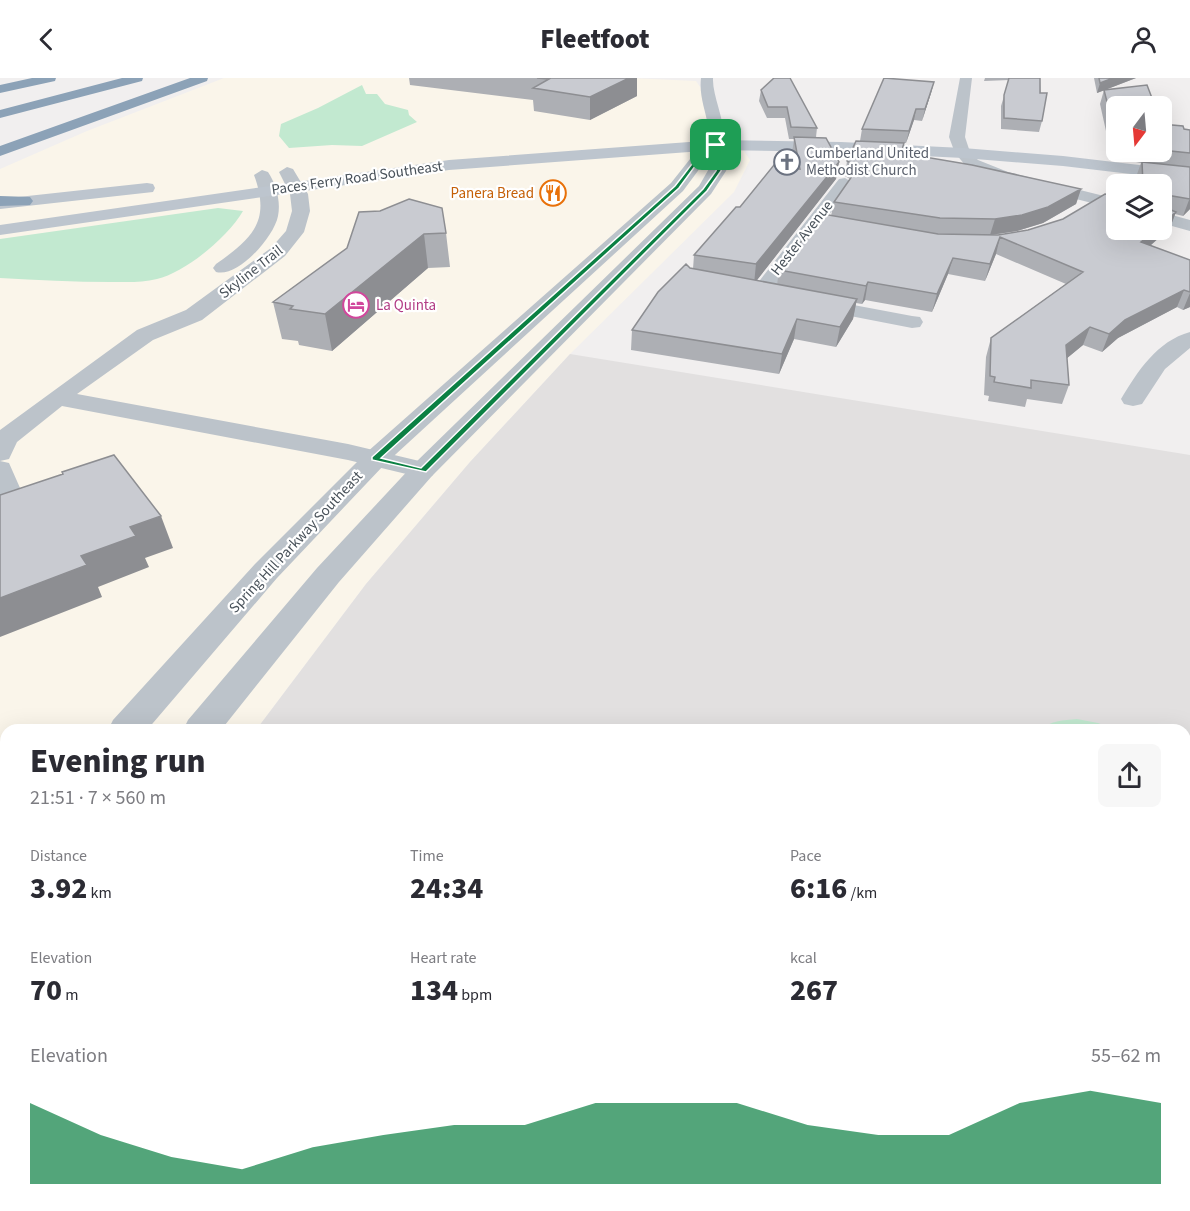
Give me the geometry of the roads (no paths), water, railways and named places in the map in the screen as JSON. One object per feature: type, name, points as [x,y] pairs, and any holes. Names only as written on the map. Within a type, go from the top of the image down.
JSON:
[{"type":"highway","points":[[0,89],[50,78]]},
{"type":"highway","points":[[0,102],[93,78]]},
{"type":"highway","points":[[0,114],[137,78]]},
{"type":"highway","points":[[0,151],[202,78]]},
{"type":"main road","name":"Paces Ferry Road Southeast","points":[[0,230],[216,199],[265,183],[291,179],[553,146],[669,140],[716,145],[820,146],[963,153],[1190,176]]},
{"type":"main road","name":"Paces Ferry Road Southeast","points":[[291,179],[716,145]]},
{"type":"main road","points":[[616,152],[669,157],[679,161],[689,172]]},
{"type":"main road","points":[[996,174],[995,166],[1029,158]]},
{"type":"main road","name":"Paces Ferry Road Southeast","points":[[242,177],[265,183]]},
{"type":"main road","points":[[0,202],[169,185]]},
{"type":"main road","points":[[216,199],[248,202],[270,212]]},
{"type":"street","points":[[206,724],[328,574],[423,470],[705,190],[718,171],[722,160],[716,145],[718,130],[707,95],[707,78]]},
{"type":"street","points":[[966,78],[957,137],[963,153],[979,167],[996,174],[1106,202]]},
{"type":"street","name":"Spring Hill Parkway Southeast","points":[[131,724],[266,571],[375,459],[677,187],[700,157],[716,145]]},
{"type":"street","name":"Skyline Trail","points":[[0,453],[6,438],[57,398],[145,335],[194,315],[278,252],[295,232],[300,218],[300,203],[291,179]]},
{"type":"street","name":"Skyline Trail","points":[[205,280],[250,248],[266,228],[270,212],[265,183]]},
{"type":"street","name":"Hester Avenue","points":[[759,293],[844,183]]},
{"type":"street","points":[[1076,214],[1106,202]]},
{"type":"street","points":[[1172,220],[1190,226]]},
{"type":"street","points":[[814,222],[836,226]]},
{"type":"street","points":[[738,289],[912,322]]},
{"type":"street","name":"Skyline Trail","points":[[145,335],[162,310],[171,304]]},
{"type":"street","points":[[1133,399],[1164,354],[1175,345],[1190,339]]},
{"type":"street","points":[[57,398],[423,470]]},
{"type":"street","points":[[0,469],[10,497]]},
{"type":"place","name":"Cumberland United Methodist Church","points":[[787,162]]},
{"type":"place","name":"Panera Bread","points":[[553,193]]},
{"type":"place","name":"La Quinta","points":[[356,305]]}]
